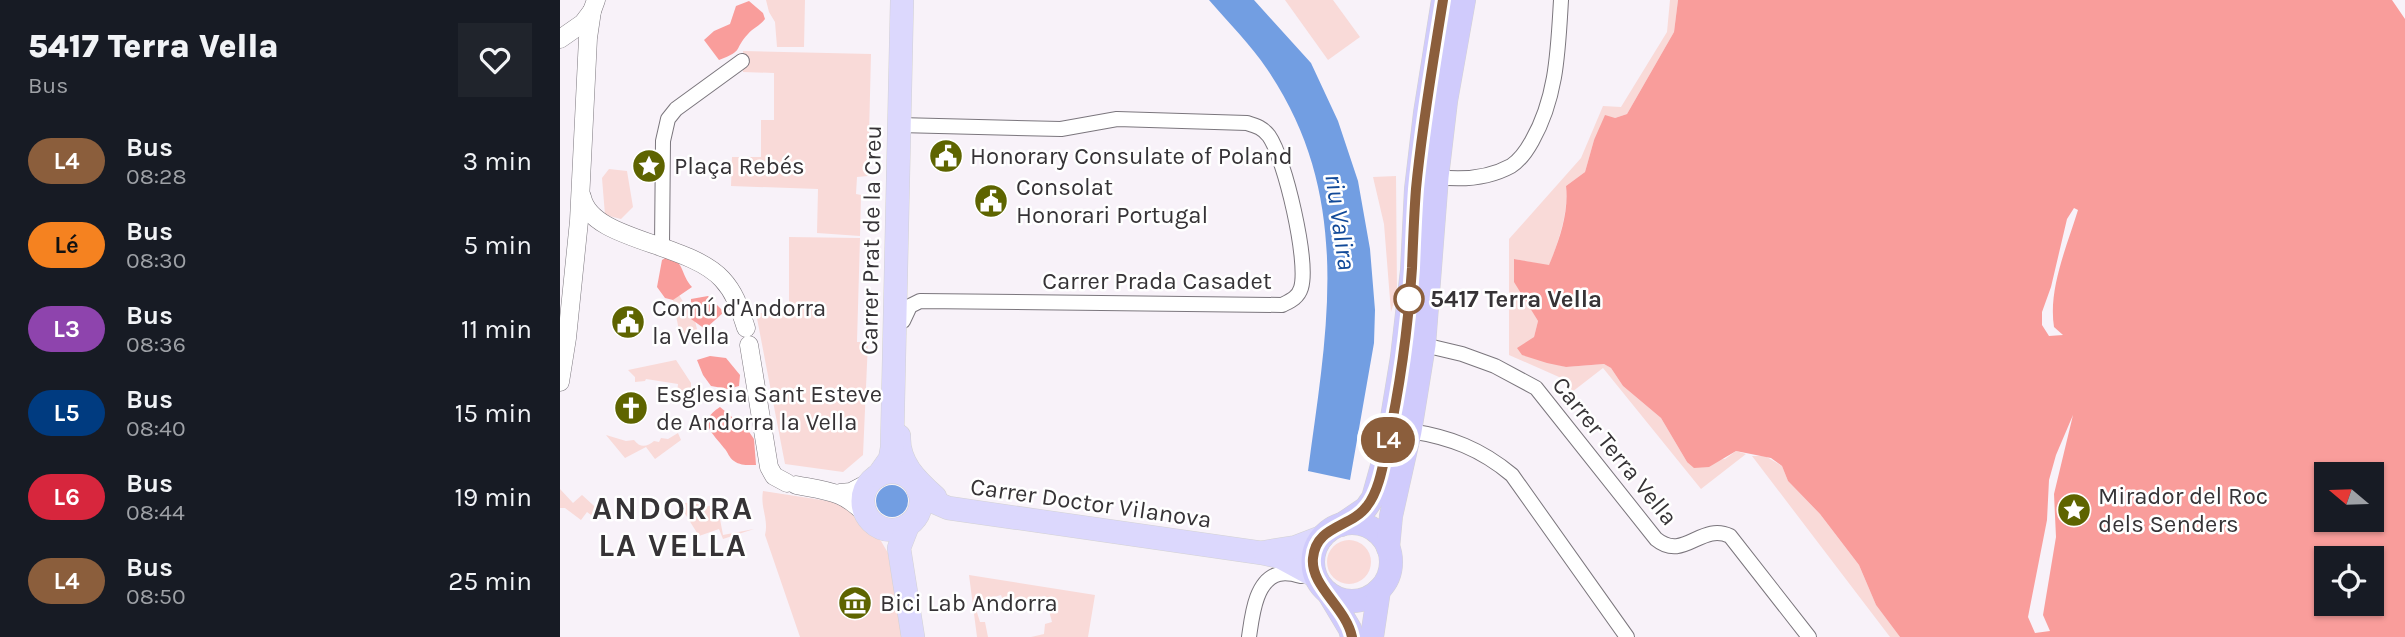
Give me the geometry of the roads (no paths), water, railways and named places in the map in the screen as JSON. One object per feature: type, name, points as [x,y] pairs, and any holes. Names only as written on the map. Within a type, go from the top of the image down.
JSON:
[{"type":"highway","points":[[1352,637],[1340,609],[1321,585],[1313,555],[1331,531],[1366,508],[1373,498],[1387,448],[1402,357],[1412,270],[1417,176],[1443,0]]},
{"type":"highway","points":[[1372,637],[1379,590],[1390,570],[1388,548],[1391,516],[1410,431],[1424,345],[1437,177],[1446,101],[1464,0]]},
{"type":"highway","points":[[1331,531],[1354,523],[1372,529],[1382,537],[1388,548]]},
{"type":"highway","points":[[1321,585],[1343,601],[1370,597],[1379,590]]},
{"type":"main road","name":"Carrer Prat de la Creu","points":[[874,479],[890,459],[892,448],[900,311],[899,124],[902,0]]},
{"type":"main road","points":[[900,311],[899,451],[902,461],[919,482],[948,508]]},
{"type":"main road","points":[[892,448],[901,468],[913,484],[920,504],[902,537],[900,558],[913,637]]},
{"type":"main road","points":[[900,558],[888,537],[872,521],[863,496],[874,479],[890,472],[913,484]]},
{"type":"main road","name":"Carrer Doctor Vilanova","points":[[913,484],[925,498],[948,508],[1280,557],[1321,585]]},
{"type":"main road","points":[[872,521],[896,530],[926,512],[948,508]]},
{"type":"main road","name":"Carrer Doctor Vilanova","points":[[1262,553],[1296,547],[1331,531]]},
{"type":"street","points":[[1437,177],[1458,179],[1484,175],[1512,165],[1527,150],[1541,125],[1551,95],[1557,67],[1561,0]]},
{"type":"street","points":[[561,39],[583,23],[594,5]]},
{"type":"street","points":[[560,382],[579,221],[587,56],[594,5]]},
{"type":"street","points":[[561,39],[575,40],[587,56]]},
{"type":"street","points":[[662,245],[663,141],[668,119],[676,109],[741,61]]},
{"type":"street","name":"Carrer Prada Casadet","points":[[899,124],[1061,129],[1117,119],[1247,123],[1261,127],[1270,137],[1282,164],[1302,248],[1301,288],[1294,300],[1282,305],[920,301],[900,311]]},
{"type":"street","points":[[581,193],[589,214],[618,231],[690,257],[721,277],[738,303],[748,336],[769,467],[774,476],[792,484],[840,494],[848,498],[872,521]]},
{"type":"street","points":[[575,258],[579,246],[592,234],[618,231]]},
{"type":"street","name":"Carrer Terra Vella","points":[[1424,345],[1462,354],[1495,366],[1536,388],[1656,539],[1665,547],[1672,548],[1714,532],[1723,532],[1730,536],[1809,637]]},
{"type":"street","points":[[1410,431],[1450,438],[1472,447],[1512,475],[1627,637]]},
{"type":"street","points":[[840,494],[851,492],[874,479]]},
{"type":"street","points":[[1249,637],[1257,597],[1264,584],[1276,574],[1303,576],[1321,585]]},
{"type":"water","name":"riu Valira","points":[[1209,0],[1254,0],[1311,63],[1338,121],[1358,181],[1370,249],[1375,310],[1374,343],[1350,480],[1308,471],[1322,366],[1327,265],[1323,215],[1313,166],[1295,117],[1267,69]]},
{"type":"water","points":[[892,485],[903,490],[908,501],[903,512],[892,517],[881,512],[876,501],[881,490]]},
{"type":"place","name":"Honorary Consulate of Poland","points":[[946,156]]},
{"type":"place","name":"Plaça Rebés","points":[[649,166]]},
{"type":"place","name":"Consolat Honorari Portugal","points":[[991,201]]},
{"type":"place","name":"5417 Terra Vella","points":[[1409,299]]},
{"type":"place","name":"Comú d'Andorra la Vella","points":[[628,322]]},
{"type":"place","name":"Esglesia Sant Esteve de Andorra la Vella","points":[[631,408]]},
{"type":"place","name":"Mirador del Roc dels Senders","points":[[2074,510]]},
{"type":"place","name":"Bici Lab Andorra","points":[[855,603]]},
{"type":"district","name":"ANDORRA LA VELLA","points":[[673,526]]}]
